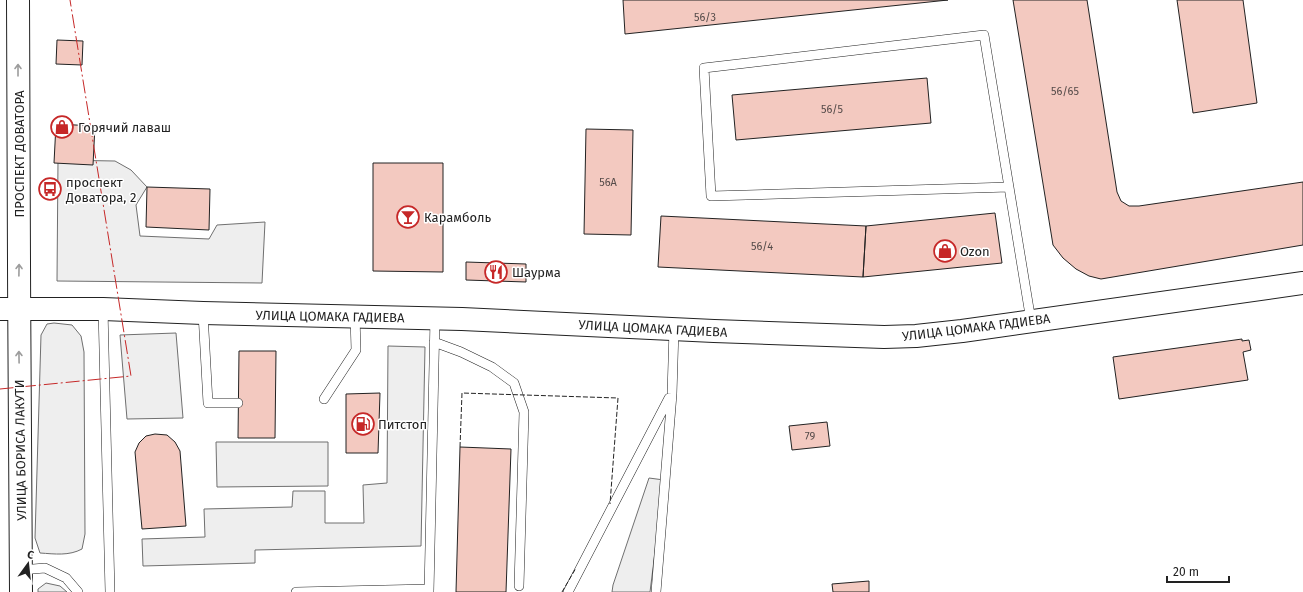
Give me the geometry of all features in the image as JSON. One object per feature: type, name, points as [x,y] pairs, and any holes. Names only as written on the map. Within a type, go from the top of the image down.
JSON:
[{"type":"main road","name":"ПРОСПЕКТ ДОВАТОРА","points":[[9,309],[20,256],[18,0]]},
{"type":"main road","name":"УЛИЦА ЦОМАКА ГАДИЕВА","points":[[9,309],[103,309],[203,313],[434,318],[884,338],[947,333],[1303,283]]},
{"type":"main road","name":"УЛИЦА БОРИСА ЛАКУТИ","points":[[9,309],[21,592]]},
{"type":"lane","points":[[1009,187],[711,196],[704,68],[984,35],[1009,187],[1031,321]]},
{"type":"lane","points":[[103,309],[110,592]]},
{"type":"lane","points":[[203,313],[208,403],[238,403]]},
{"type":"lane","points":[[324,399],[356,350],[356,316]]},
{"type":"lane","points":[[296,592],[429,591],[434,318]]},
{"type":"lane","points":[[656,592],[672,394],[674,329]]},
{"type":"lane","points":[[434,342],[461,352],[492,367],[514,383],[524,412],[519,586]]},
{"type":"lane","points":[[568,592],[672,394]]},
{"type":"lane","points":[[21,570],[45,568],[66,578],[78,592]]},
{"type":"shaded area","points":[[58,160],[115,161],[131,170],[147,187],[136,205],[140,236],[209,239],[217,225],[265,222],[262,283],[57,281]]},
{"type":"shaded area","points":[[54,323],[72,325],[81,336],[84,352],[85,534],[82,549],[72,553],[62,554],[40,553],[35,538],[41,335],[47,324]]},
{"type":"shaded area","points":[[176,333],[183,418],[127,419],[120,335]]},
{"type":"shaded area","points":[[388,346],[425,347],[421,546],[255,550],[255,563],[143,566],[142,539],[205,537],[204,509],[292,507],[293,491],[325,491],[325,523],[364,523],[363,485],[387,483]]},
{"type":"shaded area","points":[[216,442],[328,442],[328,486],[217,487]]},
{"type":"shaded area","points":[[649,478],[664,480],[650,592],[612,592],[613,585]]},
{"type":"shaded area","points":[[46,583],[60,586],[67,592],[38,592],[38,589]]},
{"type":"building","points":[[623,0],[948,0],[625,34]]},
{"type":"building","points":[[1013,0],[1087,0],[1117,192],[1121,201],[1129,206],[1139,206],[1303,182],[1303,245],[1101,279],[1089,276],[1076,269],[1063,258],[1053,245]]},
{"type":"building","points":[[1177,0],[1243,0],[1257,103],[1193,113]]},
{"type":"building","points":[[57,40],[83,41],[82,65],[56,64]]},
{"type":"building","points":[[927,78],[931,123],[736,140],[732,95]]},
{"type":"building","points":[[56,124],[95,126],[93,165],[54,163]]},
{"type":"building","points":[[586,129],[633,130],[631,235],[584,234]]},
{"type":"building","name":"Карамболь","points":[[373,163],[443,163],[443,272],[373,271]]},
{"type":"building","points":[[147,187],[210,189],[209,230],[146,227]]},
{"type":"building","points":[[995,213],[1002,263],[863,277],[866,226]]},
{"type":"building","points":[[661,216],[866,226],[863,277],[658,267]]},
{"type":"building","name":"Шаурма","points":[[466,262],[526,264],[526,282],[466,280]]},
{"type":"building","points":[[1242,339],[1242,341],[1249,340],[1251,350],[1243,352],[1248,380],[1119,399],[1113,357]]},
{"type":"building","points":[[239,351],[276,351],[275,438],[238,438]]},
{"type":"building","name":"Питстоп","points":[[380,393],[378,453],[346,453],[346,394]]},
{"type":"building","points":[[827,422],[830,446],[792,450],[789,426]]},
{"type":"building","points":[[155,434],[167,435],[175,442],[180,451],[186,526],[142,529],[135,452],[139,443],[146,436]]},
{"type":"building","points":[[460,447],[511,449],[506,592],[456,592]]},
{"type":"building","points":[[869,581],[869,592],[833,592],[832,584]]},
{"type":"fence","points":[[460,447],[462,393],[618,398],[610,504]]},
{"type":"fence","points":[[562,592],[576,568]]},
{"type":"power","points":[[0,389],[131,376],[70,0]]},
{"type":"place","name":"Горячий лаваш","points":[[62,127]]},
{"type":"place","name":"проспект Доватора, 2","points":[[50,189]]},
{"type":"place","name":"Карамболь","points":[[408,217]]},
{"type":"place","name":"Ozon","points":[[945,251]]},
{"type":"place","name":"Шаурма","points":[[496,272]]},
{"type":"place","name":"Питстоп","points":[[363,424]]}]
